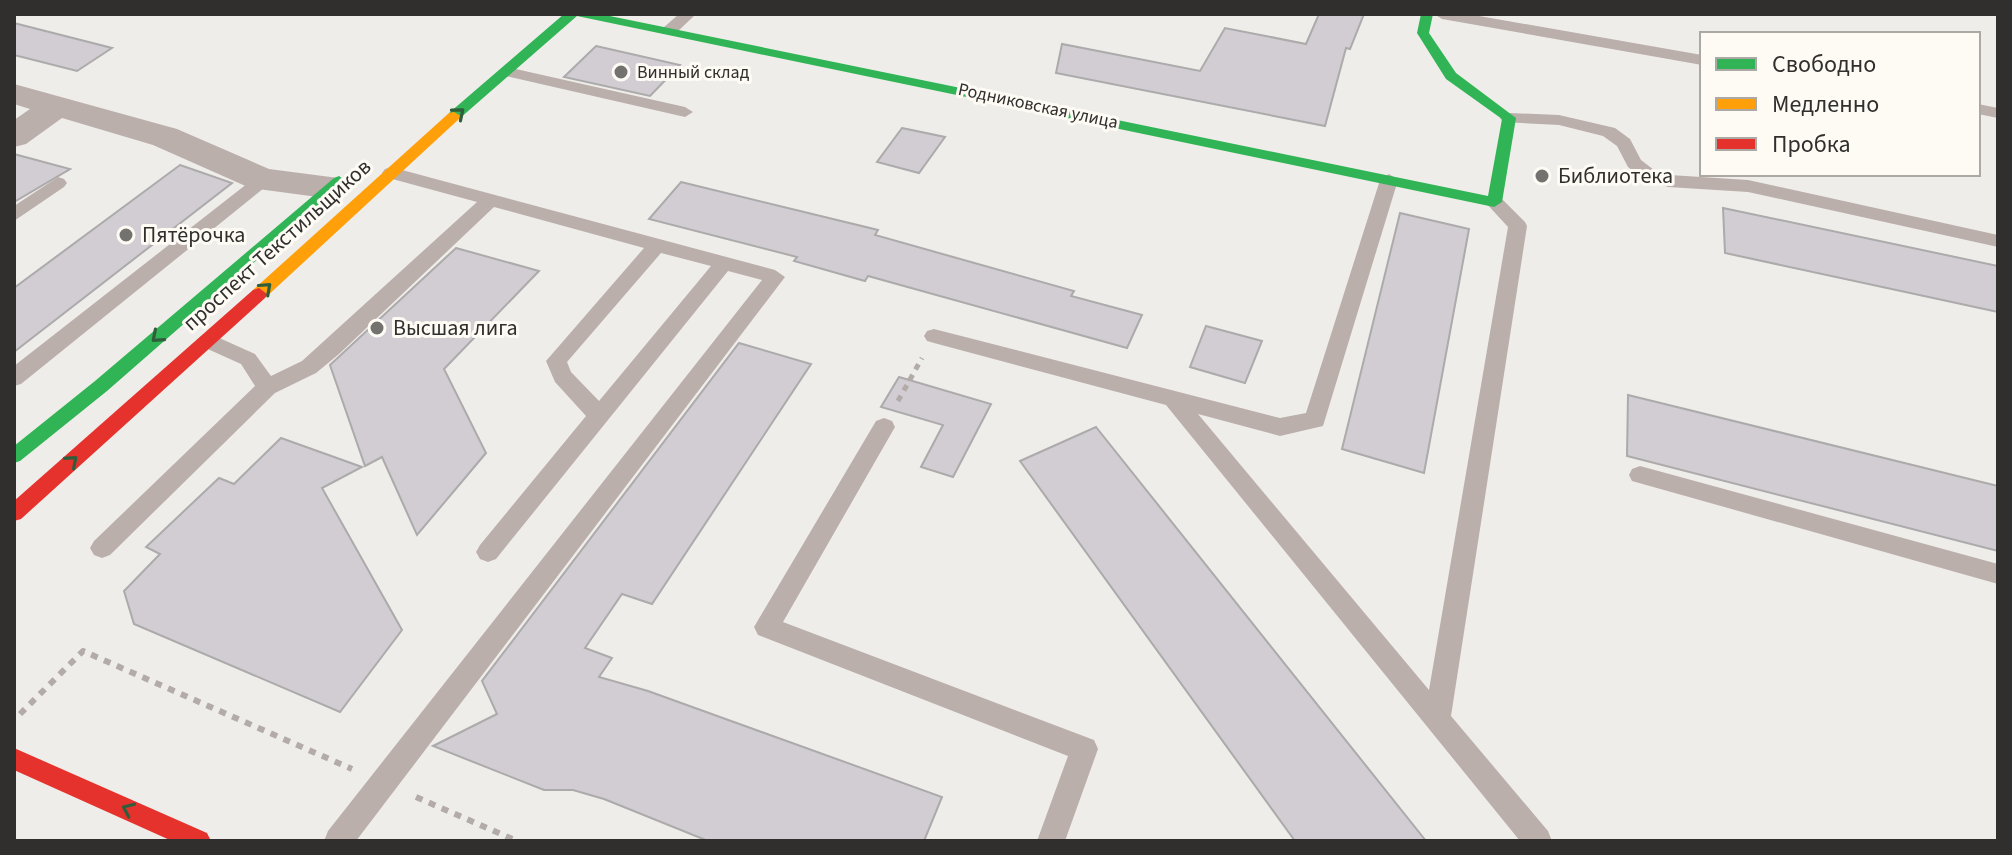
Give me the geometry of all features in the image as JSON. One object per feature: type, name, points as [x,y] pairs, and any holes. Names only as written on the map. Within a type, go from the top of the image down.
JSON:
[{"type":"street","name":"проспект Текстильщиков","points":[[14,513],[572,14]]},
{"type":"street","name":"Родниковская улица","points":[[582,14],[1494,202]]},
{"type":"street","points":[[1427,14],[1423,33],[1451,76],[1509,118],[1494,202]]},
{"type":"street","points":[[14,94],[165,137],[263,180],[345,177]]},
{"type":"street","points":[[14,136],[56,107]]},
{"type":"street","name":"проспект Текстильщиков","points":[[14,456],[101,386],[345,177]]},
{"type":"street","points":[[14,759],[199,841]]},
{"type":"lane","points":[[669,31],[688,14]]},
{"type":"lane","points":[[1442,14],[1700,60]]},
{"type":"lane","points":[[507,72],[685,112]]},
{"type":"lane","points":[[1509,118],[1559,120],[1609,132],[1624,143],[1634,163],[1648,174],[1668,181],[1748,186],[1998,241]]},
{"type":"lane","points":[[338,841],[775,277],[391,173]]},
{"type":"lane","points":[[14,378],[263,180]]},
{"type":"lane","points":[[934,336],[1280,427],[1315,420],[1389,180]]},
{"type":"lane","points":[[14,215],[58,183]]},
{"type":"lane","points":[[102,548],[267,387],[309,367],[332,349],[491,200]]},
{"type":"lane","points":[[1437,720],[1518,226],[1494,202]]},
{"type":"lane","points":[[599,416],[562,376],[556,361],[657,245]]},
{"type":"lane","points":[[488,552],[724,263]]},
{"type":"lane","points":[[208,341],[248,359],[267,387]]},
{"type":"lane","points":[[1173,399],[1538,841]]},
{"type":"lane","points":[[884,427],[767,627],[1084,749],[1051,841]]},
{"type":"lane","points":[[1640,475],[1998,574]]},
{"type":"path","points":[[884,427],[934,336]]},
{"type":"path","points":[[14,720],[83,651],[517,841]]},
{"type":"building","points":[[1319,14],[1364,14],[1350,49],[1346,48],[1325,126],[1056,73],[1062,44],[1200,71],[1225,28],[1306,44]]},
{"type":"building","points":[[14,23],[112,48],[77,71],[14,55]]},
{"type":"building","name":"Винный склад","points":[[596,46],[680,65],[650,96],[564,77]]},
{"type":"building","points":[[902,128],[945,137],[919,173],[877,162]]},
{"type":"building","points":[[14,154],[70,169],[14,202]]},
{"type":"building","name":"Пятёрочка","points":[[180,165],[232,183],[14,352],[14,288]]},
{"type":"building","points":[[681,182],[878,230],[875,235],[1074,291],[1071,296],[1142,315],[1127,348],[868,276],[865,281],[794,261],[797,257],[649,219]]},
{"type":"building","points":[[1723,208],[1998,266],[1998,312],[1725,253]]},
{"type":"building","points":[[1400,213],[1469,229],[1424,473],[1342,449]]},
{"type":"building","points":[[456,248],[539,271],[444,369],[486,453],[417,535],[382,457],[365,466],[330,365]]},
{"type":"building","points":[[1206,326],[1262,341],[1245,383],[1190,367]]},
{"type":"building","points":[[739,343],[811,364],[652,604],[622,594],[585,648],[612,658],[599,677],[648,691],[942,797],[924,841],[708,841],[604,799],[573,790],[544,790],[433,746],[497,714],[482,681]]},
{"type":"building","points":[[899,377],[991,404],[953,477],[921,467],[943,425],[881,407]]},
{"type":"building","points":[[1628,395],[1998,486],[1998,551],[1627,456]]},
{"type":"building","points":[[1096,427],[1426,841],[1295,841],[1020,461]]},
{"type":"building","points":[[281,438],[362,467],[322,488],[402,630],[340,712],[134,624],[124,591],[160,554],[146,547],[219,478],[234,484]]},
{"type":"traffic: fast","points":[[454,116],[572,14]]},
{"type":"traffic: fast","points":[[582,14],[1494,202],[1509,118],[1451,76],[1423,33],[1427,14]]},
{"type":"traffic: fast","points":[[14,456],[101,386],[339,181]]},
{"type":"traffic: slow","points":[[259,294],[454,116]]},
{"type":"traffic: jam","points":[[14,513],[259,294]]},
{"type":"traffic: jam","points":[[14,759],[199,841]]},
{"type":"place","name":"Винный склад","points":[[621,72]]},
{"type":"place","name":"Библиотека","points":[[1542,176]]},
{"type":"place","name":"Пятёрочка","points":[[126,235]]},
{"type":"place","name":"Высшая лига","points":[[377,328]]}]
